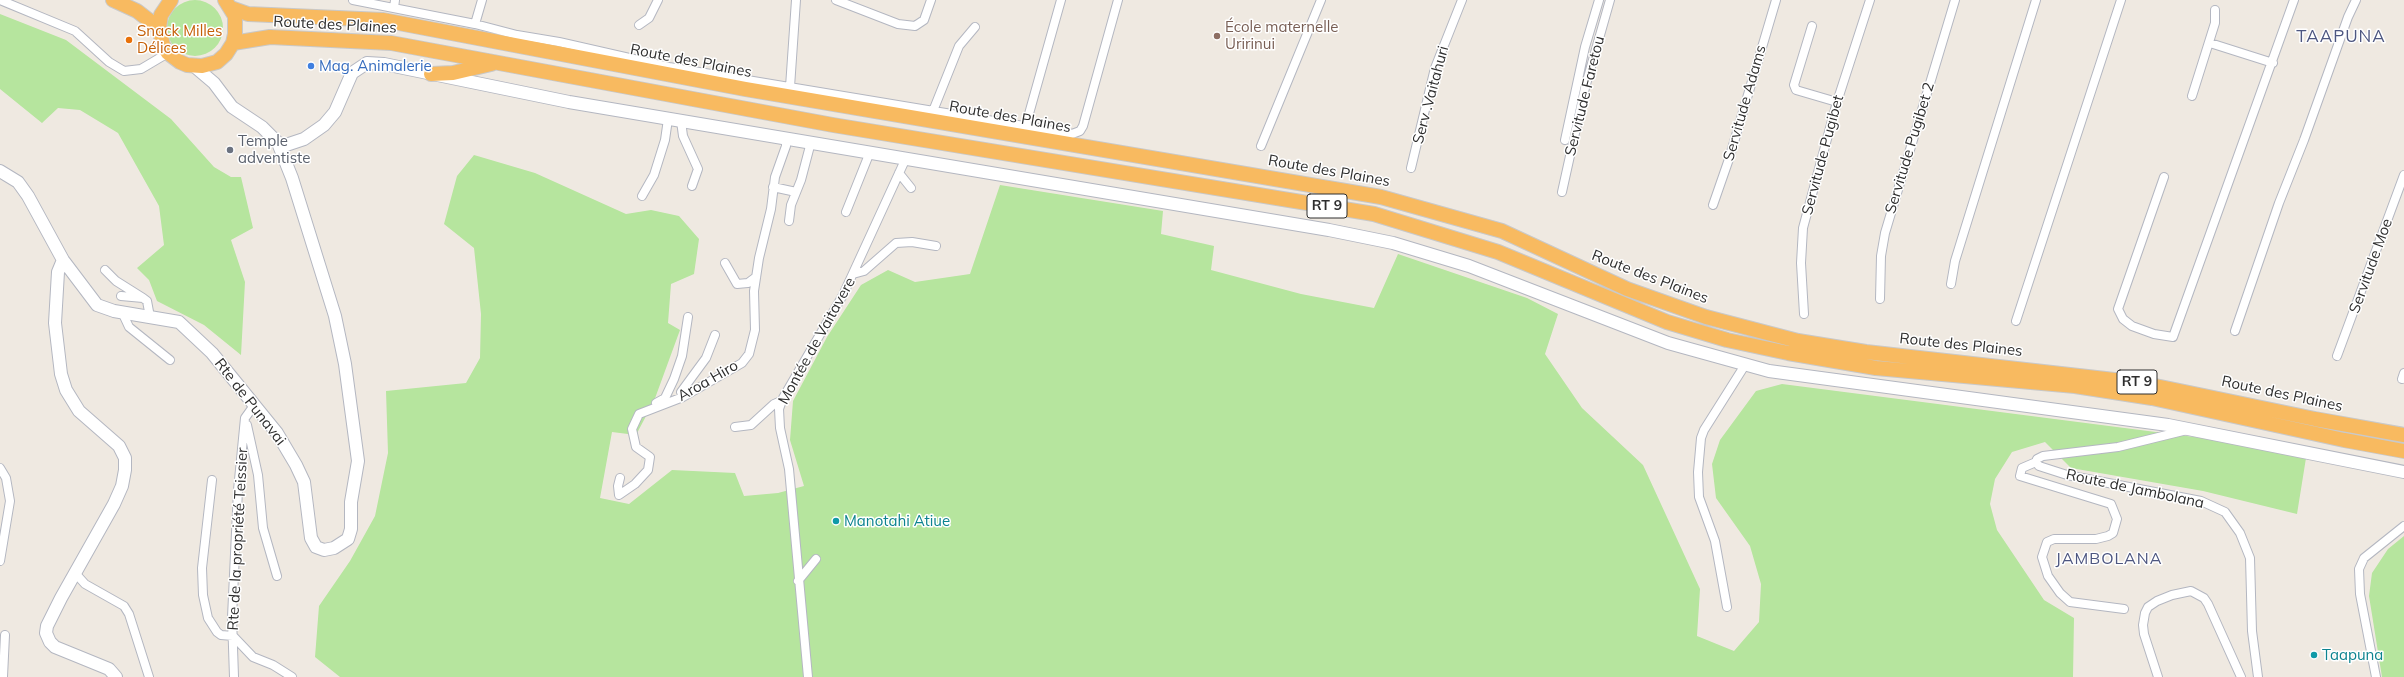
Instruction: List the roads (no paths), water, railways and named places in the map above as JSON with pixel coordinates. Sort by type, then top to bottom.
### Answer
[{"type":"highway","points":[[113,0],[137,11],[159,28]]},
{"type":"highway","points":[[165,1],[159,28],[160,37],[168,52],[180,62],[194,66],[202,66],[217,62]]},
{"type":"highway","name":"RT 9","points":[[217,62],[226,54],[233,43],[236,25],[235,16],[228,4]]},
{"type":"highway","name":"Route des Plaines","points":[[228,4],[248,14],[384,20],[753,90],[1381,197],[1502,231],[1628,289],[1706,317],[1798,341],[1866,352],[2141,383],[2315,419],[2404,435]]},
{"type":"highway","name":"Route des Plaines","points":[[233,43],[270,37],[380,42],[497,62],[833,125],[1374,214],[1498,252],[1667,322],[1726,340],[1788,353],[1876,368],[2075,386],[2404,451]]},
{"type":"highway","points":[[431,74],[453,73],[497,62]]},
{"type":"main road","points":[[214,82],[217,62]]},
{"type":"main road","points":[[280,147],[304,139],[324,124],[335,112],[352,73],[367,63],[681,121],[906,158],[1393,242],[1469,266],[1654,338],[1745,365],[1791,374],[2057,409],[2191,429],[2404,472]]},
{"type":"main road","name":"Rte de Punavai","points":[[0,171],[18,182],[28,196],[63,260],[97,305],[122,312],[179,322],[212,354],[255,404],[282,441],[304,482],[311,538],[316,547],[324,550],[334,548],[348,539],[351,528],[352,502],[358,460],[350,399],[335,316],[292,178],[280,147],[262,127],[232,107],[214,82],[194,66]]},
{"type":"main road","points":[[63,260],[57,280],[55,336],[64,385],[80,410],[119,446],[125,458],[126,470],[122,486],[47,626],[47,638],[55,647],[109,669],[116,677]]},
{"type":"street","points":[[0,0],[75,31],[115,67],[124,71],[141,68],[168,52]]},
{"type":"street","points":[[353,0],[395,4],[517,35],[559,42],[669,67],[1063,134],[1077,133],[1083,126],[1118,0]]},
{"type":"street","points":[[475,24],[482,0]]},
{"type":"street","points":[[639,25],[648,18],[658,0]]},
{"type":"street","points":[[790,87],[796,0]]},
{"type":"street","points":[[836,0],[898,24],[915,26],[924,20],[931,0]]},
{"type":"street","points":[[1025,128],[1062,0]]},
{"type":"street","points":[[1261,146],[1321,0]]},
{"type":"street","name":"Serv .Vaitahuri","points":[[1411,168],[1435,68],[1462,0]]},
{"type":"street","name":"Servitude Faretou","points":[[1565,140],[1585,47],[1599,0]]},
{"type":"street","name":"Servitude Faretou","points":[[1562,192],[1585,88],[1610,0]]},
{"type":"street","name":"Servitude Adams","points":[[1712,205],[1729,159],[1776,0]]},
{"type":"street","name":"Servitude Pugibet","points":[[1804,314],[1802,236],[1837,102],[1870,0]]},
{"type":"street","name":"Servitude Pugibet 2","points":[[1880,299],[1881,256],[1885,233],[1955,0]]},
{"type":"street","points":[[1951,284],[1954,261],[2036,0]]},
{"type":"street","points":[[2016,321],[2121,0]]},
{"type":"street","points":[[2164,177],[2118,309],[2123,320],[2132,326],[2154,334],[2173,337],[2273,63],[2294,0]]},
{"type":"street","points":[[2235,331],[2279,202],[2304,140],[2348,17],[2356,0]]},
{"type":"street","points":[[2192,96],[2210,43],[2215,23],[2215,10]]},
{"type":"street","points":[[1812,26],[1794,85],[1796,90],[1837,102]]},
{"type":"street","points":[[933,111],[959,46],[975,27]]},
{"type":"street","points":[[2210,43],[2273,63]]},
{"type":"street","points":[[642,196],[654,175],[665,140],[668,118]]},
{"type":"street","points":[[681,121],[683,136],[698,169],[692,186]]},
{"type":"street","name":"Aroa Hiro","points":[[632,429],[639,414],[683,397],[742,363],[749,354],[755,330],[758,258],[771,210],[773,187],[785,151],[786,138]]},
{"type":"street","points":[[789,221],[791,205],[811,142]]},
{"type":"street","points":[[846,212],[870,152]]},
{"type":"street","name":"Montée de Vaitavere","points":[[808,677],[798,581],[789,469],[779,412],[781,401],[840,302],[906,158]]},
{"type":"street","points":[[899,173],[911,188]]},
{"type":"street","name":"Servitude Moe","points":[[2337,356],[2404,175]]},
{"type":"street","points":[[773,187],[796,192]]},
{"type":"street","points":[[853,274],[864,271],[882,253],[896,244],[912,242],[936,246]]},
{"type":"street","points":[[725,263],[736,284],[748,283],[756,278]]},
{"type":"street","points":[[105,270],[116,281],[143,298],[150,306],[150,316]]},
{"type":"street","points":[[121,296],[143,298]]},
{"type":"street","points":[[122,312],[129,327],[170,360]]},
{"type":"street","points":[[620,478],[618,486],[619,495],[635,484],[648,470],[650,457],[636,446],[632,429],[632,415],[665,398],[682,356],[688,316]]},
{"type":"street","points":[[683,397],[681,392],[706,358],[715,335]]},
{"type":"street","points":[[1727,607],[1715,541],[1699,497],[1698,472],[1704,430],[1745,365]]},
{"type":"street","points":[[735,427],[751,425],[774,404],[781,401]]},
{"type":"street","name":"Rte de la propriété Teissier","points":[[234,677],[233,636],[238,490],[245,418],[255,404]]},
{"type":"street","points":[[245,418],[258,475],[263,528],[277,576]]},
{"type":"street","name":"Route de Jambolana","points":[[2191,429],[2118,447],[2043,456],[2037,459],[2036,462],[2039,466],[2067,475],[2201,501],[2225,512],[2240,533],[2250,558],[2252,630],[2258,677]]},
{"type":"street","points":[[2036,462],[2022,468],[2021,478],[2111,504],[2117,519],[2113,533],[2108,536],[2096,539],[2058,539],[2047,542],[2042,557],[2048,576],[2060,593],[2070,602],[2124,609]]},
{"type":"street","points":[[0,468],[9,488],[10,502],[3,535],[0,561]]},
{"type":"street","points":[[212,480],[203,546],[203,595],[212,627],[221,635],[233,636],[253,657],[279,668],[292,677]]},
{"type":"street","points":[[2376,677],[2360,594],[2359,569],[2364,558],[2404,526]]},
{"type":"street","points":[[798,581],[816,559]]},
{"type":"street","points":[[76,574],[85,584],[124,606],[131,620],[149,677]]},
{"type":"street","points":[[2158,677],[2144,634],[2143,625],[2148,607],[2172,594],[2191,591],[2204,598],[2208,604],[2241,677]]},
{"type":"street","points":[[3,677],[5,635]]},
{"type":"place","name":"École maternelle Uririnui","points":[[1217,36]]},
{"type":"place","name":"Snack Milles Délices","points":[[129,40]]},
{"type":"place","name":"Mag. Animalerie","points":[[311,66]]},
{"type":"place","name":"Temple adventiste","points":[[230,150]]},
{"type":"place","name":"Manotahi Atiue","points":[[836,521]]},
{"type":"place","name":"Taapuna","points":[[2314,655]]},
{"type":"district","name":"TAAPUNA","points":[[2341,37]]},
{"type":"district","name":"JAMBOLANA","points":[[2109,559]]}]
